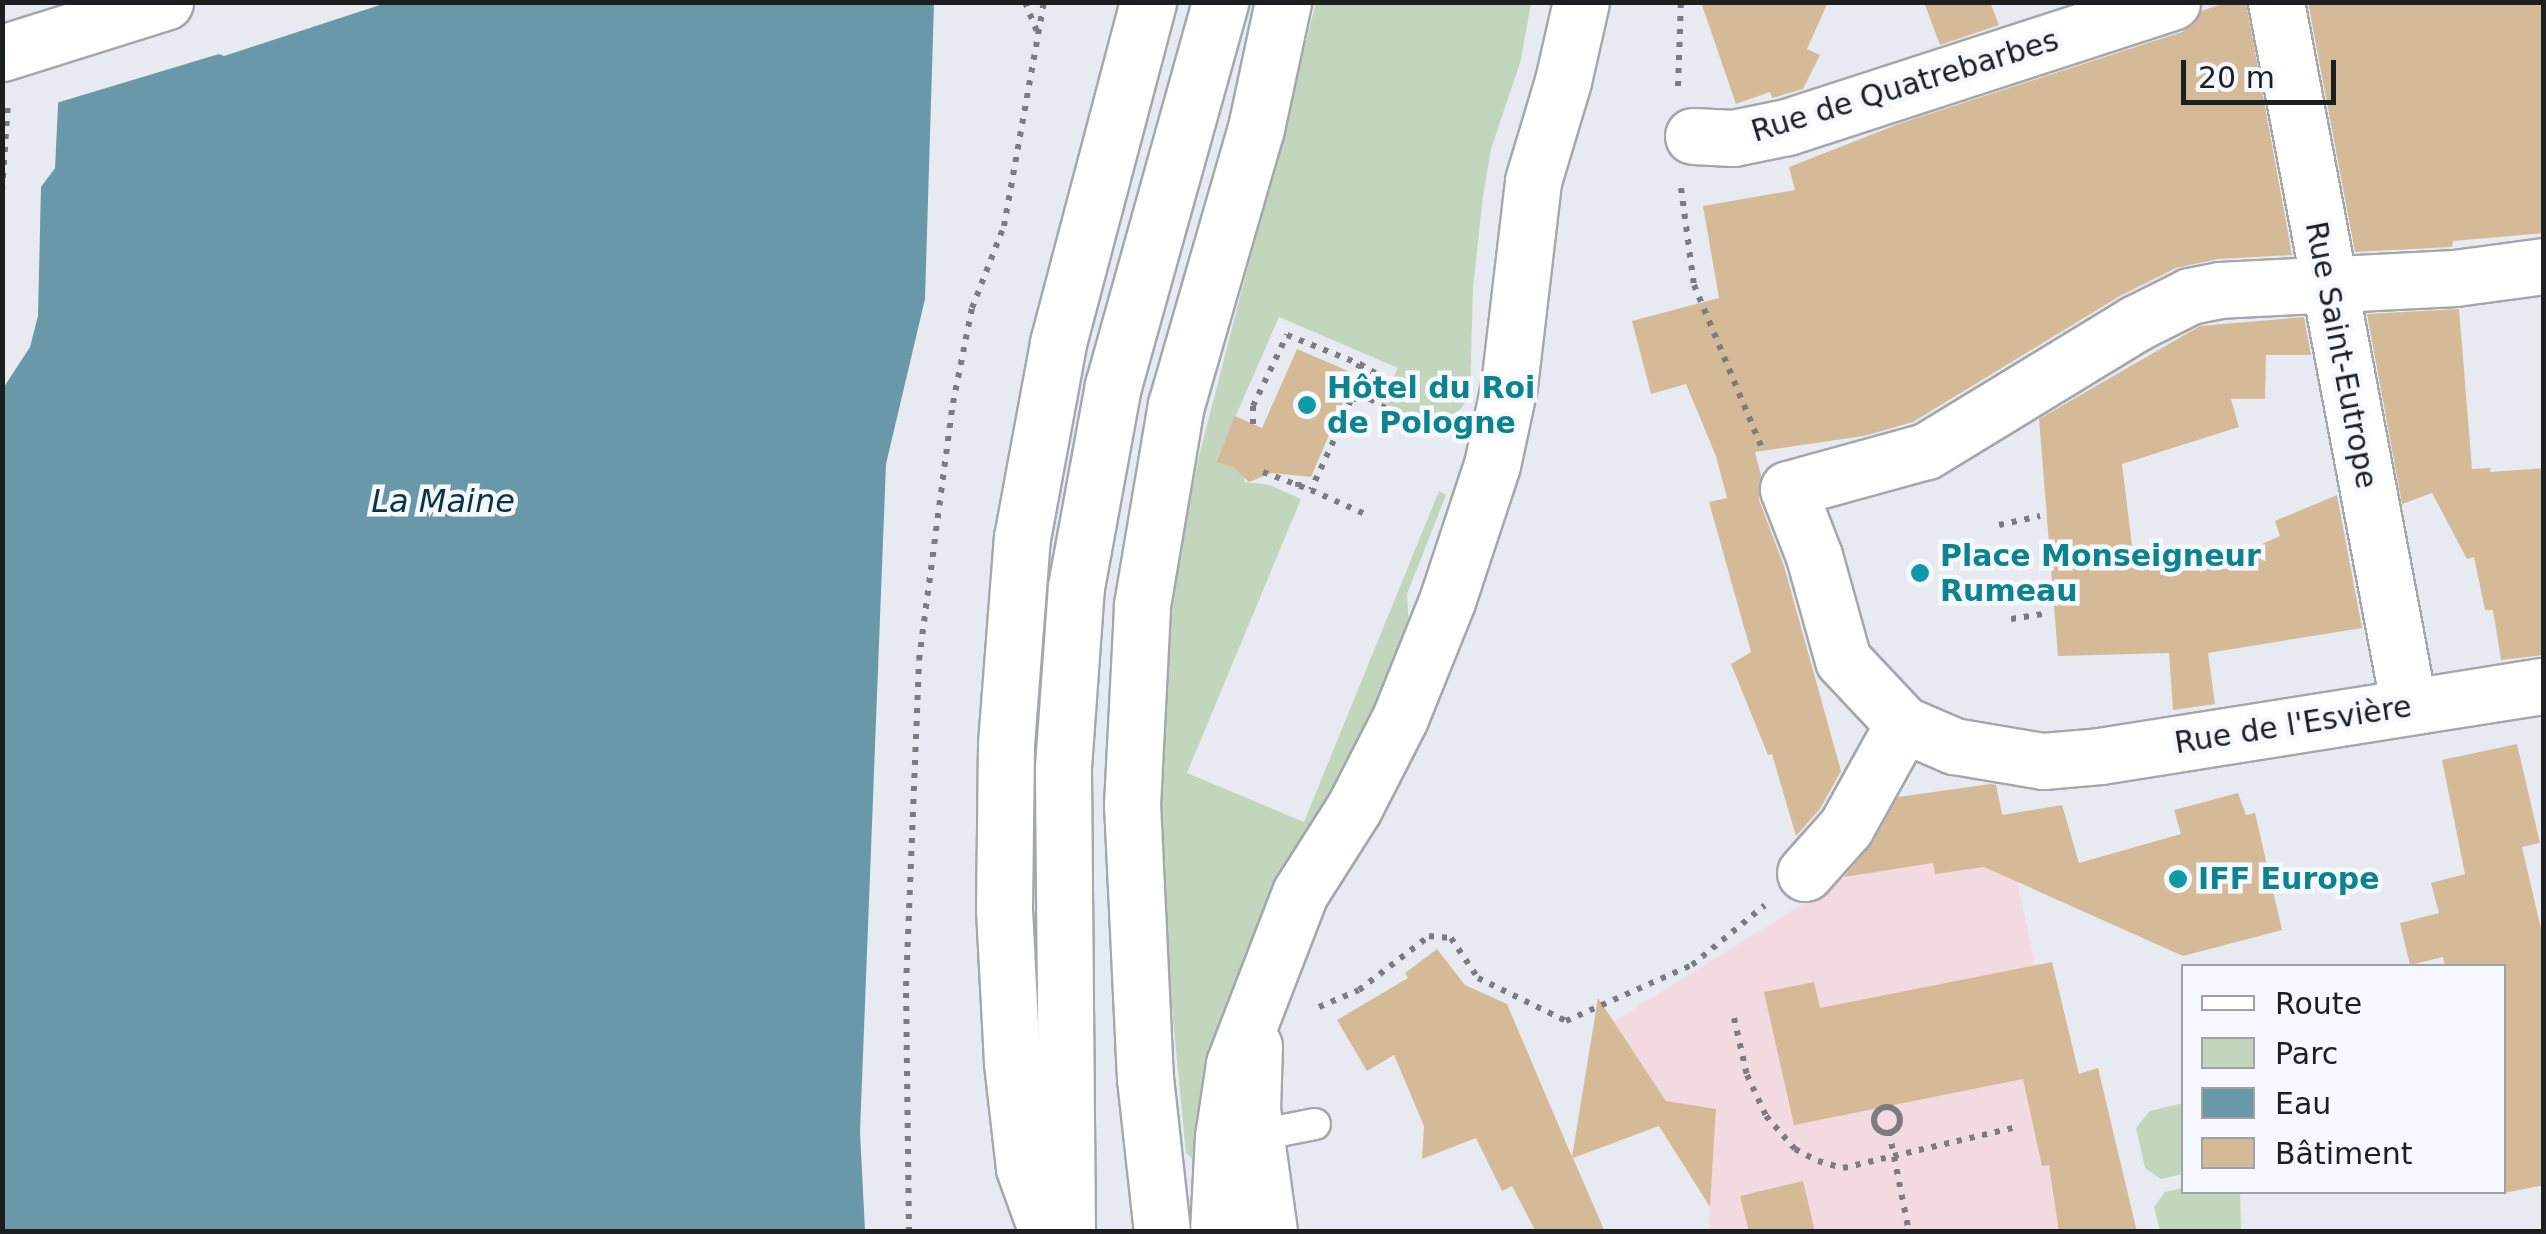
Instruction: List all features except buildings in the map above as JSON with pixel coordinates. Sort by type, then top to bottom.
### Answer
[{"type":"main road","points":[[2,53],[165,2]]},
{"type":"main road","points":[[1047,1232],[1024,1168],[1012,1062],[1004,909],[1006,744],[1022,538],[1058,343],[1148,2]]},
{"type":"main road","points":[[1067,1232],[1063,766],[1076,587],[1113,386],[1220,2]]},
{"type":"main road","points":[[1162,1232],[1144,1079],[1132,805],[1142,605],[1176,405],[1256,128],[1283,2]]},
{"type":"main road","points":[[1218,1232],[1223,1137],[1234,1064],[1300,893],[1354,808],[1400,718],[1442,615],[1492,465],[1509,386],[1532,180],[1564,81],[1581,2]]},
{"type":"main road","name":"Rue de Quatrebarbes","points":[[1684,137],[1733,138],[1804,122],[2172,2]]},
{"type":"main road","name":"Rue Saint-Eutrope","points":[[2276,2],[2409,707]]},
{"type":"main road","points":[[1805,873],[1846,828],[1903,724],[1843,660],[1814,556],[1788,489],[1926,450],[2190,296],[2220,290],[2455,278],[2544,266]]},
{"type":"main road","name":"Rue de l'Esvière","points":[[1903,724],[1954,746],[2043,761],[2544,686]]},
{"type":"main road","points":[[1262,992],[1253,1054],[1254,1136],[1269,1232]]},
{"type":"lane","points":[[1254,1136],[1315,1124]]},
{"type":"path","points":[[1025,2],[1038,32]]},
{"type":"path","points":[[910,1232],[906,986],[919,660],[942,468],[972,308],[1004,226],[1044,2]]},
{"type":"path","points":[[1681,2],[1684,137],[1694,285],[1755,435],[1788,489]]},
{"type":"path","points":[[2,191],[7,121]]},
{"type":"path","points":[[1254,424],[1253,406],[1287,334],[1380,376],[1374,402]]},
{"type":"path","points":[[1312,490],[1351,399],[1360,364]]},
{"type":"path","points":[[1351,399],[1374,402],[1387,409]]},
{"type":"path","points":[[1263,472],[1262,476],[1312,490],[1365,514]]},
{"type":"path","points":[[1298,487],[1299,476]]},
{"type":"path","points":[[2000,525],[2040,516]]},
{"type":"path","points":[[2012,619],[2048,613]]},
{"type":"path","points":[[1318,1007],[1359,990],[1429,936],[1451,938],[1478,978],[1566,1022],[1692,964],[1805,873]]},
{"type":"path","points":[[1734,1018],[1747,1075],[1779,1134],[1818,1161],[1843,1168],[2018,1127]]},
{"type":"path","points":[[1891,1108],[1901,1117],[1900,1125],[1889,1131],[1877,1130],[1874,1116],[1891,1108]]},
{"type":"path","points":[[1889,1131],[1910,1232]]},
{"type":"shaded area","points":[[1996,783],[2092,1231],[1709,1231],[1716,1109],[1666,1101],[1613,1022],[1844,878],[1883,799]]},
{"type":"green space","points":[[1316,3],[1531,3],[1521,60],[1491,149],[1473,288],[1470,394],[1461,409],[1447,417],[1422,421],[1381,402],[1398,368],[1279,317],[1216,461],[1242,470],[1245,482],[1270,485],[1301,499],[1187,773],[1304,822],[1439,491],[1446,495],[1407,594],[1409,629],[1399,657],[1319,818],[1279,878],[1239,971],[1197,1163],[1186,1153],[1163,916],[1160,780],[1171,601],[1198,460]]},
{"type":"green space","points":[[2181,1103],[2181,1174],[2161,1179],[2145,1168],[2136,1128],[2150,1111]]},
{"type":"green space","points":[[2181,1188],[2181,1194],[2240,1194],[2241,1228],[2238,1232],[2160,1231],[2154,1207],[2165,1192]]},
{"type":"water","name":"La Maine","points":[[63,3],[264,42],[278,37],[279,3],[934,3],[925,299],[886,464],[860,1132],[865,1231],[3,1231],[2,390],[30,347],[38,316],[41,187],[55,168]]},
{"type":"pier","points":[[58,2],[264,2],[265,37],[273,35],[274,2],[386,3],[224,56],[219,54],[53,104]]},
{"type":"place","name":"Hôtel du Roi de Pologne","points":[[1307,405]]},
{"type":"place","name":"Place Monseigneur Rumeau","points":[[1920,573]]},
{"type":"place","name":"IFF Europe","points":[[2178,879]]}]
